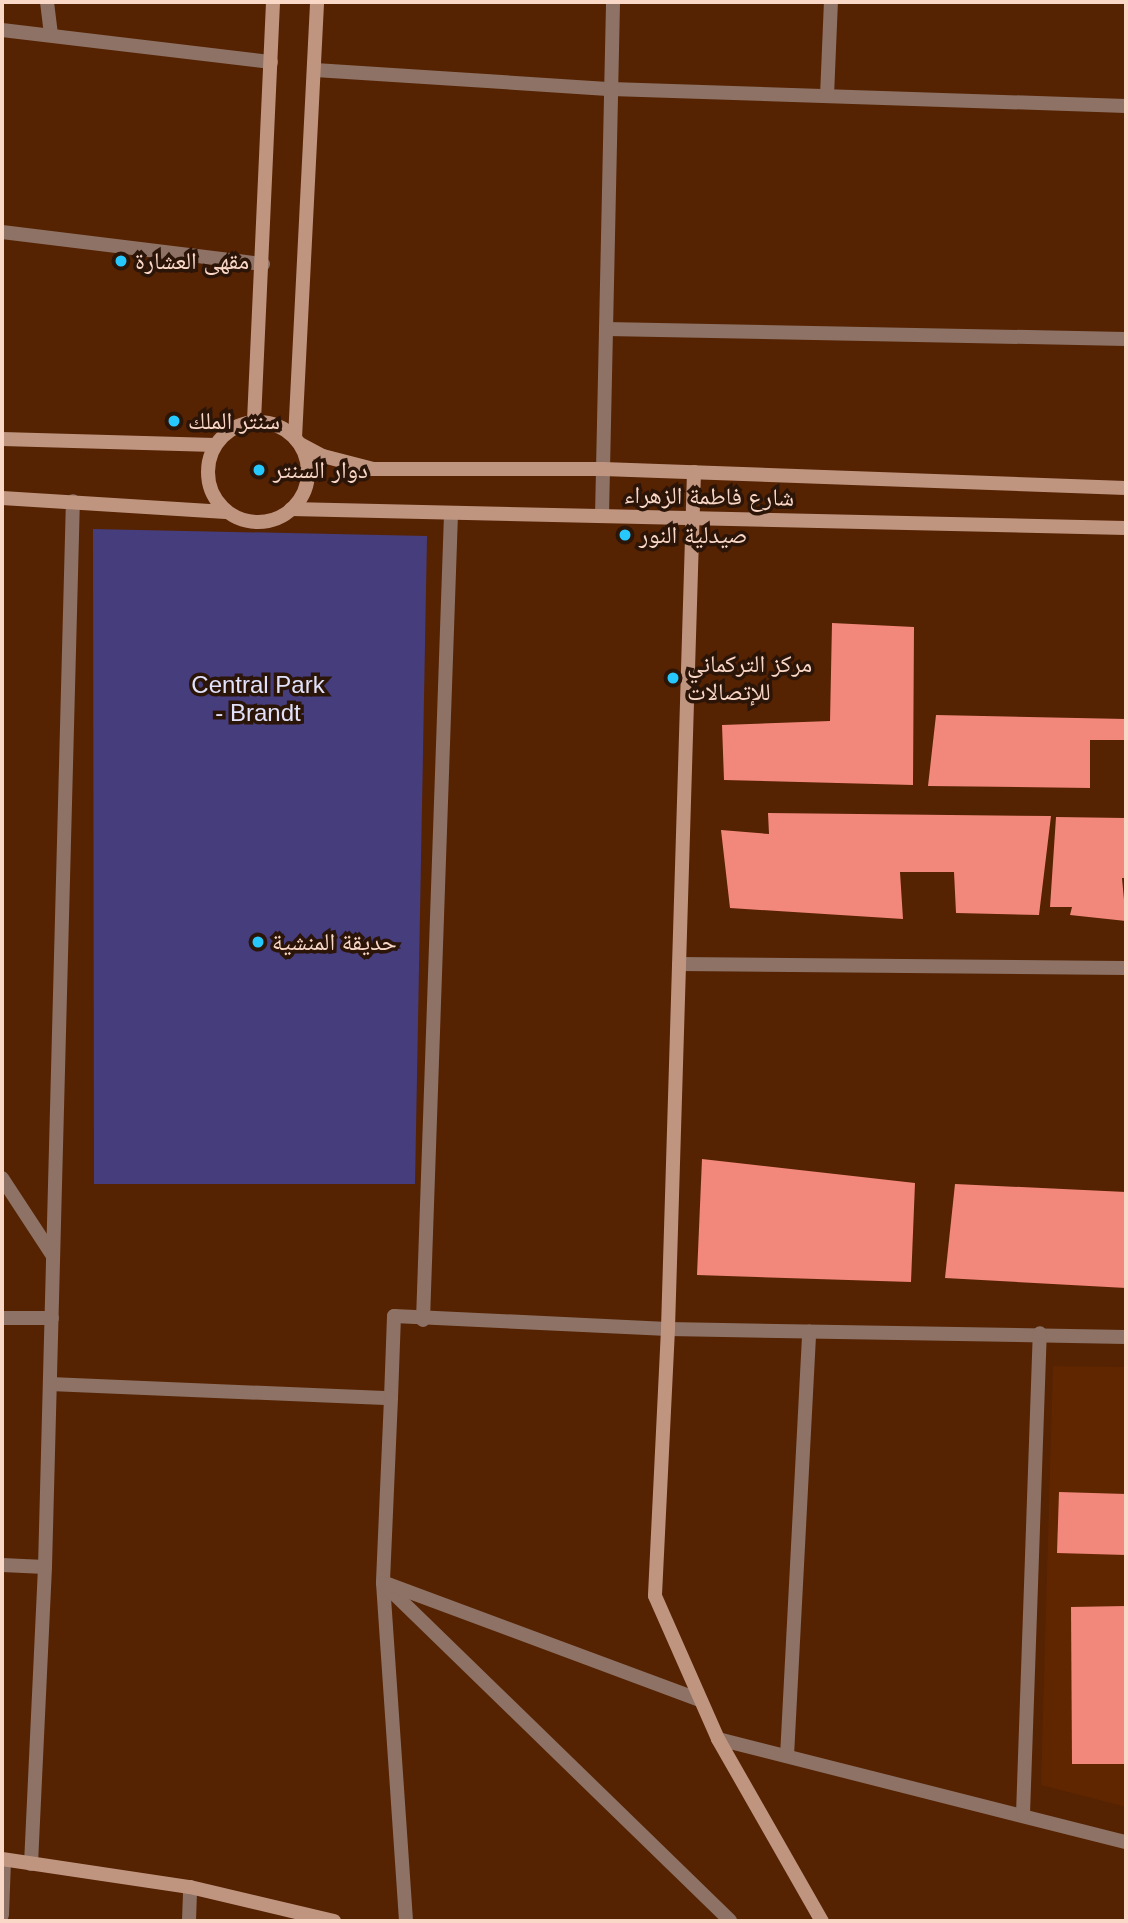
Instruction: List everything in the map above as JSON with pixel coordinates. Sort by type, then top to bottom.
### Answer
[{"type":"main road","points":[[254,421],[273,2]]},
{"type":"main road","points":[[297,441],[317,2]]},
{"type":"main road","points":[[2,498],[226,512],[260,522],[291,509],[306,485],[306,457],[297,441],[269,422],[254,421],[231,428],[215,445],[209,458],[209,488],[226,512]]},
{"type":"main road","points":[[2,439],[215,445]]},
{"type":"main road","name":"شارع فاطمة الزهراء","points":[[297,441],[323,456],[373,469],[603,469],[1126,488]]},
{"type":"main road","points":[[694,472],[668,1329],[655,1595],[698,1699],[718,1739],[822,1921]]},
{"type":"main road","name":"شارع فاطمة الزهراء","points":[[291,509],[1126,528]]},
{"type":"main road","points":[[3,1860],[190,1887],[334,1921]]},
{"type":"street","points":[[47,2],[51,35]]},
{"type":"street","points":[[602,516],[613,2]]},
{"type":"street","points":[[827,96],[831,2]]},
{"type":"street","points":[[2,30],[271,62]]},
{"type":"street","points":[[315,70],[611,89],[1126,106]]},
{"type":"street","points":[[2,232],[263,264]]},
{"type":"street","points":[[606,329],[1126,339]]},
{"type":"street","points":[[31,1864],[45,1567],[73,502]]},
{"type":"street","points":[[423,1320],[451,513]]},
{"type":"street","points":[[679,964],[1126,968]]},
{"type":"street","points":[[2,1178],[53,1256]]},
{"type":"street","points":[[405,1921],[383,1583],[394,1316],[423,1320],[668,1329],[1040,1333],[1126,1337]]},
{"type":"street","points":[[2,1318],[52,1318]]},
{"type":"street","points":[[787,1756],[809,1332]]},
{"type":"street","points":[[1023,1814],[1040,1333]]},
{"type":"street","points":[[50,1384],[391,1398]]},
{"type":"street","points":[[2,1565],[45,1567]]},
{"type":"street","points":[[383,1583],[698,1699]]},
{"type":"street","points":[[383,1583],[730,1921]]},
{"type":"street","points":[[718,1739],[1126,1842]]},
{"type":"street","points":[[2,1914],[3,1860]]},
{"type":"street","points":[[189,1921],[190,1887]]},
{"type":"shaded area","points":[[1053,1366],[1126,1367],[1126,1807],[1041,1785]]},
{"type":"green space","name":"Central Park - Brandt","points":[[93,529],[427,536],[415,1184],[94,1184]]},
{"type":"building","points":[[832,623],[914,627],[913,785],[724,780],[722,725],[830,721]]},
{"type":"building","points":[[936,715],[1126,719],[1126,740],[1090,740],[1090,788],[928,786]]},
{"type":"building","points":[[768,813],[1051,816],[1039,915],[956,913],[954,872],[900,872],[903,919],[730,908],[721,830],[769,834]]},
{"type":"building","points":[[1056,817],[1126,818],[1126,878],[1122,878],[1126,921],[1070,915],[1072,907],[1050,907]]},
{"type":"building","points":[[702,1159],[915,1183],[911,1282],[697,1275]]},
{"type":"building","points":[[955,1184],[1126,1192],[1126,1288],[945,1278]]},
{"type":"building","points":[[1059,1492],[1126,1494],[1126,1555],[1057,1553]]},
{"type":"building","points":[[1126,1606],[1126,1764],[1072,1764],[1071,1607]]},
{"type":"place","name":"مقهى العشارة","points":[[121,261]]},
{"type":"place","name":"سنتر الملك","points":[[174,421]]},
{"type":"place","name":"دوار السنتر","points":[[259,470]]},
{"type":"place","name":"صيدلية النور","points":[[625,535]]},
{"type":"place","name":"مركز التركماني للإتصالات","points":[[673,678]]},
{"type":"place","name":"حديقة المنشية","points":[[258,942]]}]
